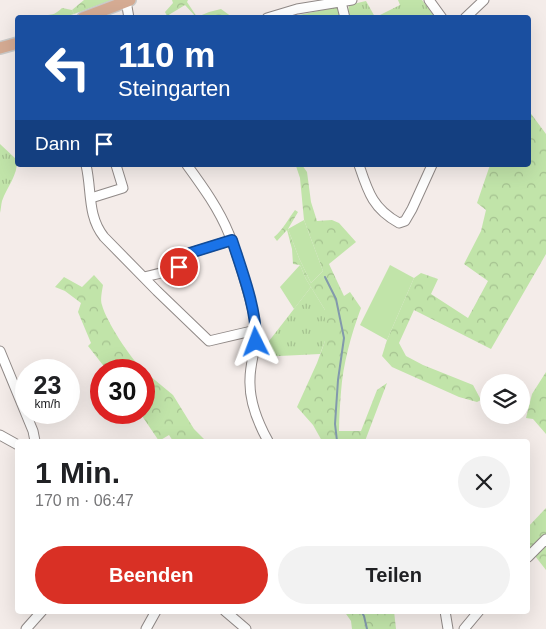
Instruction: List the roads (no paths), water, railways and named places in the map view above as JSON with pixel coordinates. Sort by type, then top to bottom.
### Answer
[{"type":"main road","points":[[92,15],[128,1]]},
{"type":"main road","points":[[0,48],[15,44]]},
{"type":"street","points":[[277,15],[297,9],[352,0]]},
{"type":"street","points":[[429,0],[440,15]]},
{"type":"street","points":[[468,15],[484,0]]},
{"type":"street","points":[[128,1],[129,15]]},
{"type":"street","points":[[341,2],[344,15]]},
{"type":"street","points":[[87,167],[94,220],[97,228],[144,278],[209,341],[256,330]]},
{"type":"street","points":[[91,198],[123,188],[117,167]]},
{"type":"street","points":[[188,167],[210,196],[229,232],[246,288],[256,330],[250,379],[251,395],[259,423],[267,439]]},
{"type":"street","points":[[360,167],[367,190],[377,207],[399,223],[405,221],[412,209],[431,167]]},
{"type":"street","points":[[144,278],[179,267],[188,259],[190,253],[232,240]]},
{"type":"street","points":[[0,351],[35,439]]},
{"type":"street","points":[[0,435],[15,442]]},
{"type":"street","points":[[530,555],[546,539]]},
{"type":"street","points":[[26,629],[39,614]]},
{"type":"street","points":[[146,629],[154,614]]},
{"type":"street","points":[[228,614],[246,629]]},
{"type":"street","points":[[446,614],[448,629]]},
{"type":"street","points":[[464,629],[476,614]]},
{"type":"waterway","points":[[325,277],[336,299],[344,338],[338,380],[335,424],[337,439]]},
{"type":"waterway","points":[[363,614],[367,629]]}]
